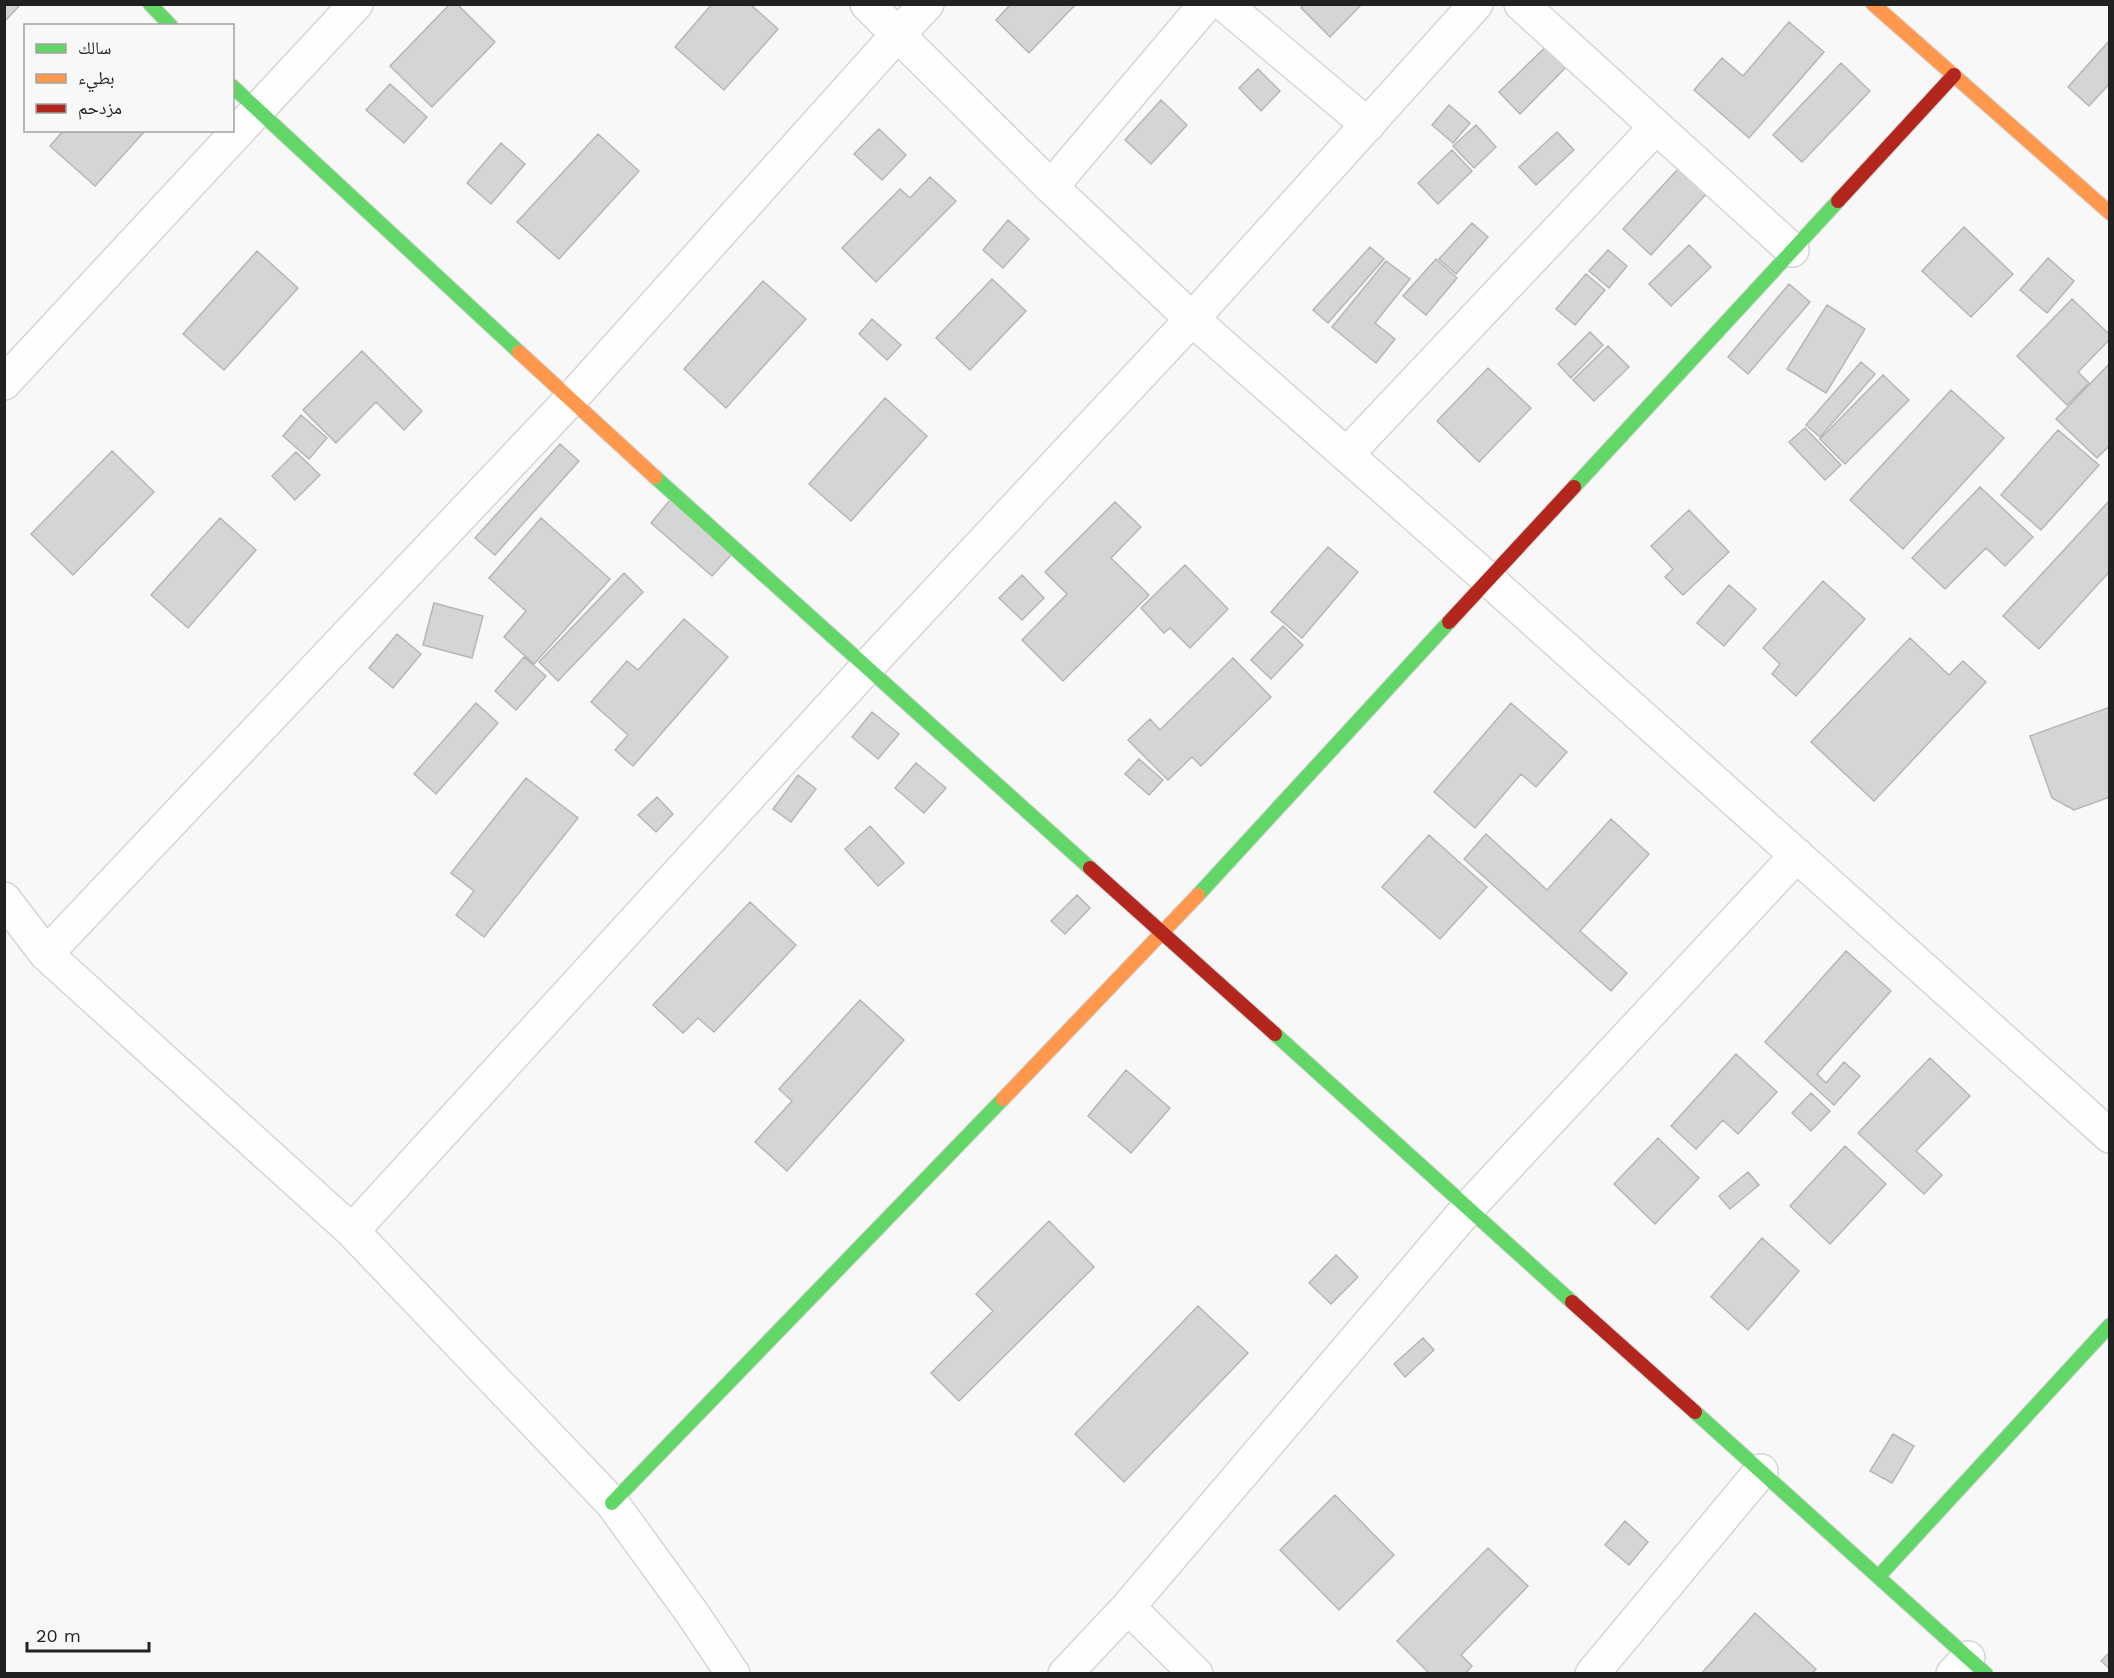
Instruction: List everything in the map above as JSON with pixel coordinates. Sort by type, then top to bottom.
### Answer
[{"type":"street","points":[[150,4],[169,24]]},
{"type":"street","points":[[4,383],[356,4]]},
{"type":"street","points":[[867,4],[1051,188],[1192,320],[1489,580],[2109,1136]]},
{"type":"street","points":[[46,954],[570,400],[927,4]]},
{"type":"street","points":[[1051,188],[1206,4]]},
{"type":"street","points":[[1224,4],[1368,125]]},
{"type":"street","points":[[352,1231],[867,667],[1192,320],[1476,4]]},
{"type":"street","points":[[1521,4],[1792,250]]},
{"type":"street","points":[[1873,4],[2109,213]]},
{"type":"street","points":[[612,1503],[1162,934],[1954,75]]},
{"type":"street","points":[[234,88],[570,400],[1879,1576],[1969,1668]]},
{"type":"street","points":[[1347,454],[1656,127]]},
{"type":"street","points":[[1065,1674],[1128,1607],[1468,1208],[1797,855]]},
{"type":"street","points":[[4,899],[46,954],[352,1231],[612,1503],[733,1674]]},
{"type":"street","points":[[1879,1576],[2109,1325]]},
{"type":"street","points":[[1592,1674],[1761,1471]]},
{"type":"street","points":[[1128,1607],[1196,1674]]},
{"type":"building","points":[[4,4],[21,4],[4,22]]},
{"type":"building","points":[[450,4],[457,4],[495,42],[432,107],[390,66]]},
{"type":"building","points":[[712,4],[750,4],[778,29],[724,90],[675,47]]},
{"type":"building","points":[[1011,4],[1076,4],[1029,53],[996,20]]},
{"type":"building","points":[[1304,4],[1362,4],[1330,37],[1301,8]]},
{"type":"building","points":[[1789,22],[1824,52],[1749,138],[1694,90],[1722,58],[1743,76]]},
{"type":"building","points":[[1555,38],[1575,58],[1520,114],[1499,92]]},
{"type":"building","points":[[2110,40],[2110,83],[2089,106],[2068,87]]},
{"type":"building","points":[[1841,63],[1870,91],[1802,162],[1773,135]]},
{"type":"building","points":[[1258,69],[1280,91],[1261,111],[1239,88]]},
{"type":"building","points":[[390,84],[427,117],[404,143],[366,110]]},
{"type":"building","points":[[1161,100],[1187,125],[1151,164],[1125,140]]},
{"type":"building","points":[[1449,105],[1470,123],[1453,143],[1432,125]]},
{"type":"building","points":[[1476,125],[1496,147],[1474,168],[1453,146]]},
{"type":"building","points":[[879,129],[906,155],[882,180],[854,154]]},
{"type":"building","points":[[62,132],[144,132],[95,186],[50,146]]},
{"type":"building","points":[[1557,132],[1574,150],[1536,185],[1519,167]]},
{"type":"building","points":[[598,134],[639,171],[559,259],[517,222]]},
{"type":"building","points":[[501,143],[525,164],[491,204],[467,183]]},
{"type":"building","points":[[1452,150],[1472,171],[1438,204],[1418,183]]},
{"type":"building","points":[[1688,158],[1716,183],[1651,255],[1623,229]]},
{"type":"building","points":[[930,177],[956,201],[876,282],[842,248],[900,189],[910,198]]},
{"type":"building","points":[[1008,220],[1029,239],[1003,268],[983,250]]},
{"type":"building","points":[[1472,223],[1488,237],[1456,274],[1439,259]]},
{"type":"building","points":[[1964,227],[2013,274],[1971,317],[1922,271]]},
{"type":"building","points":[[1689,245],[1711,267],[1671,306],[1649,284]]},
{"type":"building","points":[[1370,247],[1384,259],[1328,323],[1313,310]]},
{"type":"building","points":[[1608,250],[1627,266],[1609,288],[1589,271]]},
{"type":"building","points":[[257,251],[298,288],[224,370],[183,334]]},
{"type":"building","points":[[2048,258],[2074,281],[2047,313],[2020,290]]},
{"type":"building","points":[[1436,259],[1457,278],[1426,315],[1403,296]]},
{"type":"building","points":[[1386,261],[1410,279],[1375,323],[1395,339],[1376,363],[1332,327]]},
{"type":"building","points":[[1586,274],[1605,290],[1575,325],[1556,309]]},
{"type":"building","points":[[992,279],[1026,311],[970,370],[936,338]]},
{"type":"building","points":[[763,281],[806,319],[726,408],[684,369]]},
{"type":"building","points":[[1789,284],[1810,302],[1748,374],[1728,357]]},
{"type":"building","points":[[2072,299],[2110,335],[2110,339],[2078,372],[2089,383],[2067,405],[2017,356]]},
{"type":"building","points":[[1827,305],[1865,329],[1826,393],[1787,369]]},
{"type":"building","points":[[872,319],[901,345],[887,360],[859,334]]},
{"type":"building","points":[[1590,332],[1603,345],[1571,378],[1558,364]]},
{"type":"building","points":[[1608,346],[1629,367],[1594,401],[1573,380]]},
{"type":"building","points":[[362,351],[422,411],[404,430],[376,402],[336,443],[303,410]]},
{"type":"building","points":[[1861,362],[1875,374],[1820,437],[1806,425]]},
{"type":"building","points":[[2110,363],[2110,445],[2097,458],[2056,419]]},
{"type":"building","points":[[1488,368],[1531,408],[1479,462],[1437,421]]},
{"type":"building","points":[[1883,375],[1909,400],[1845,464],[1820,439]]},
{"type":"building","points":[[1951,390],[2004,438],[1903,549],[1850,500]]},
{"type":"building","points":[[885,398],[927,436],[851,521],[809,484]]},
{"type":"building","points":[[301,415],[327,438],[309,459],[283,436]]},
{"type":"building","points":[[1805,428],[1841,465],[1825,480],[1789,442]]},
{"type":"building","points":[[2058,430],[2099,465],[2041,530],[2001,495]]},
{"type":"building","points":[[560,444],[579,461],[495,555],[475,538]]},
{"type":"building","points":[[112,451],[154,492],[73,575],[31,534]]},
{"type":"building","points":[[296,452],[320,475],[295,500],[272,476]]},
{"type":"building","points":[[1980,487],[2033,537],[2005,566],[1986,548],[1945,589],[1912,558]]},
{"type":"building","points":[[670,500],[732,554],[712,576],[651,523]]},
{"type":"building","points":[[2110,500],[2110,571],[2039,649],[2003,616]]},
{"type":"building","points":[[1115,502],[1141,527],[1111,558],[1149,595],[1063,681],[1022,640],[1067,594],[1045,572]]},
{"type":"building","points":[[1689,510],[1729,552],[1683,595],[1665,577],[1673,569],[1651,546]]},
{"type":"building","points":[[220,518],[256,550],[188,628],[151,595]]},
{"type":"building","points":[[541,518],[610,579],[534,664],[504,637],[526,611],[489,578]]},
{"type":"building","points":[[1328,547],[1358,572],[1302,638],[1271,612]]},
{"type":"building","points":[[1185,565],[1228,609],[1190,648],[1170,628],[1164,633],[1141,608]]},
{"type":"building","points":[[624,573],[643,592],[558,681],[539,662]]},
{"type":"building","points":[[1022,575],[1044,598],[1022,620],[999,598]]},
{"type":"building","points":[[1823,581],[1865,619],[1796,696],[1772,674],[1780,664],[1763,648]]},
{"type":"building","points":[[1729,585],[1756,609],[1724,646],[1697,623]]},
{"type":"building","points":[[434,603],[483,616],[472,658],[423,645]]},
{"type":"building","points":[[684,619],[728,657],[633,766],[615,750],[628,735],[591,702],[627,661],[638,670]]},
{"type":"building","points":[[1283,626],[1303,645],[1271,679],[1251,660]]},
{"type":"building","points":[[397,634],[421,654],[393,688],[369,668]]},
{"type":"building","points":[[1910,638],[1949,675],[1963,661],[1986,682],[1874,801],[1811,742]]},
{"type":"building","points":[[524,657],[546,676],[516,710],[495,691]]},
{"type":"building","points":[[1233,658],[1271,697],[1201,766],[1192,757],[1168,780],[1128,740],[1150,719],[1160,730]]},
{"type":"building","points":[[476,703],[498,723],[436,794],[414,774]]},
{"type":"building","points":[[1511,703],[1567,752],[1536,787],[1521,774],[1475,828],[1434,792]]},
{"type":"building","points":[[2110,707],[2110,797],[2074,810],[2052,798],[2030,736]]},
{"type":"building","points":[[872,712],[899,734],[878,759],[852,737]]},
{"type":"building","points":[[1139,759],[1163,780],[1149,795],[1125,774]]},
{"type":"building","points":[[916,763],[946,788],[924,813],[895,788]]},
{"type":"building","points":[[798,775],[816,789],[791,822],[773,809]]},
{"type":"building","points":[[526,778],[578,818],[484,937],[456,915],[474,891],[451,873]]},
{"type":"building","points":[[657,797],[673,814],[656,832],[638,815]]},
{"type":"building","points":[[1611,819],[1649,854],[1580,931],[1627,973],[1611,991],[1464,859],[1486,834],[1547,890]]},
{"type":"building","points":[[870,826],[904,863],[878,886],[845,849]]},
{"type":"building","points":[[1429,835],[1487,887],[1440,939],[1382,887]]},
{"type":"building","points":[[1077,895],[1090,908],[1065,934],[1051,921]]},
{"type":"building","points":[[750,902],[796,945],[714,1032],[698,1018],[683,1033],[653,1005]]},
{"type":"building","points":[[1846,951],[1891,991],[1817,1074],[1826,1083],[1844,1062],[1860,1076],[1834,1105],[1765,1042]]},
{"type":"building","points":[[860,1000],[904,1040],[787,1171],[755,1142],[792,1101],[779,1089]]},
{"type":"building","points":[[1736,1054],[1777,1092],[1738,1134],[1723,1120],[1696,1149],[1671,1126]]},
{"type":"building","points":[[1930,1058],[1970,1096],[1916,1151],[1942,1175],[1924,1194],[1858,1133]]},
{"type":"building","points":[[1126,1070],[1170,1108],[1131,1153],[1088,1116]]},
{"type":"building","points":[[1811,1093],[1830,1111],[1811,1131],[1792,1113]]},
{"type":"building","points":[[1658,1138],[1699,1178],[1655,1224],[1614,1184]]},
{"type":"building","points":[[1845,1146],[1886,1184],[1830,1244],[1790,1206]]},
{"type":"building","points":[[1748,1172],[1759,1185],[1730,1209],[1719,1196]]},
{"type":"building","points":[[1049,1221],[1094,1267],[959,1401],[931,1373],[993,1311],[976,1294]]},
{"type":"building","points":[[1762,1238],[1799,1271],[1748,1330],[1711,1297]]},
{"type":"building","points":[[1336,1255],[1358,1277],[1331,1304],[1309,1283]]},
{"type":"building","points":[[1198,1306],[1248,1353],[1124,1482],[1075,1434]]},
{"type":"building","points":[[1423,1338],[1434,1350],[1405,1377],[1394,1364]]},
{"type":"building","points":[[1893,1434],[1914,1446],[1892,1483],[1870,1471]]},
{"type":"building","points":[[1335,1495],[1394,1555],[1339,1610],[1280,1550]]},
{"type":"building","points":[[1625,1521],[1648,1542],[1629,1565],[1605,1545]]},
{"type":"building","points":[[1488,1548],[1528,1586],[1461,1655],[1472,1666],[1465,1674],[1430,1674],[1397,1641]]},
{"type":"building","points":[[1755,1613],[1816,1669],[1812,1674],[1701,1674]]},
{"type":"building","points":[[2110,1652],[2110,1669],[2101,1661]]},
{"type":"traffic: fast","points":[[150,4],[169,24]]},
{"type":"traffic: fast","points":[[234,88],[519,352]]},
{"type":"traffic: fast","points":[[1574,487],[1838,201]]},
{"type":"traffic: fast","points":[[655,477],[1090,868]]},
{"type":"traffic: fast","points":[[1198,895],[1449,622]]},
{"type":"traffic: fast","points":[[1275,1034],[1572,1302]]},
{"type":"traffic: fast","points":[[612,1503],[1003,1099]]},
{"type":"traffic: fast","points":[[1879,1576],[2110,1325]]},
{"type":"traffic: fast","points":[[1695,1412],[1986,1674]]},
{"type":"traffic: slow","points":[[1873,4],[2110,213]]},
{"type":"traffic: slow","points":[[519,352],[655,477]]},
{"type":"traffic: slow","points":[[1003,1099],[1198,895]]},
{"type":"traffic: jam","points":[[1838,201],[1954,75]]},
{"type":"traffic: jam","points":[[1449,622],[1574,487]]},
{"type":"traffic: jam","points":[[1090,868],[1275,1034]]},
{"type":"traffic: jam","points":[[1572,1302],[1695,1412]]}]
